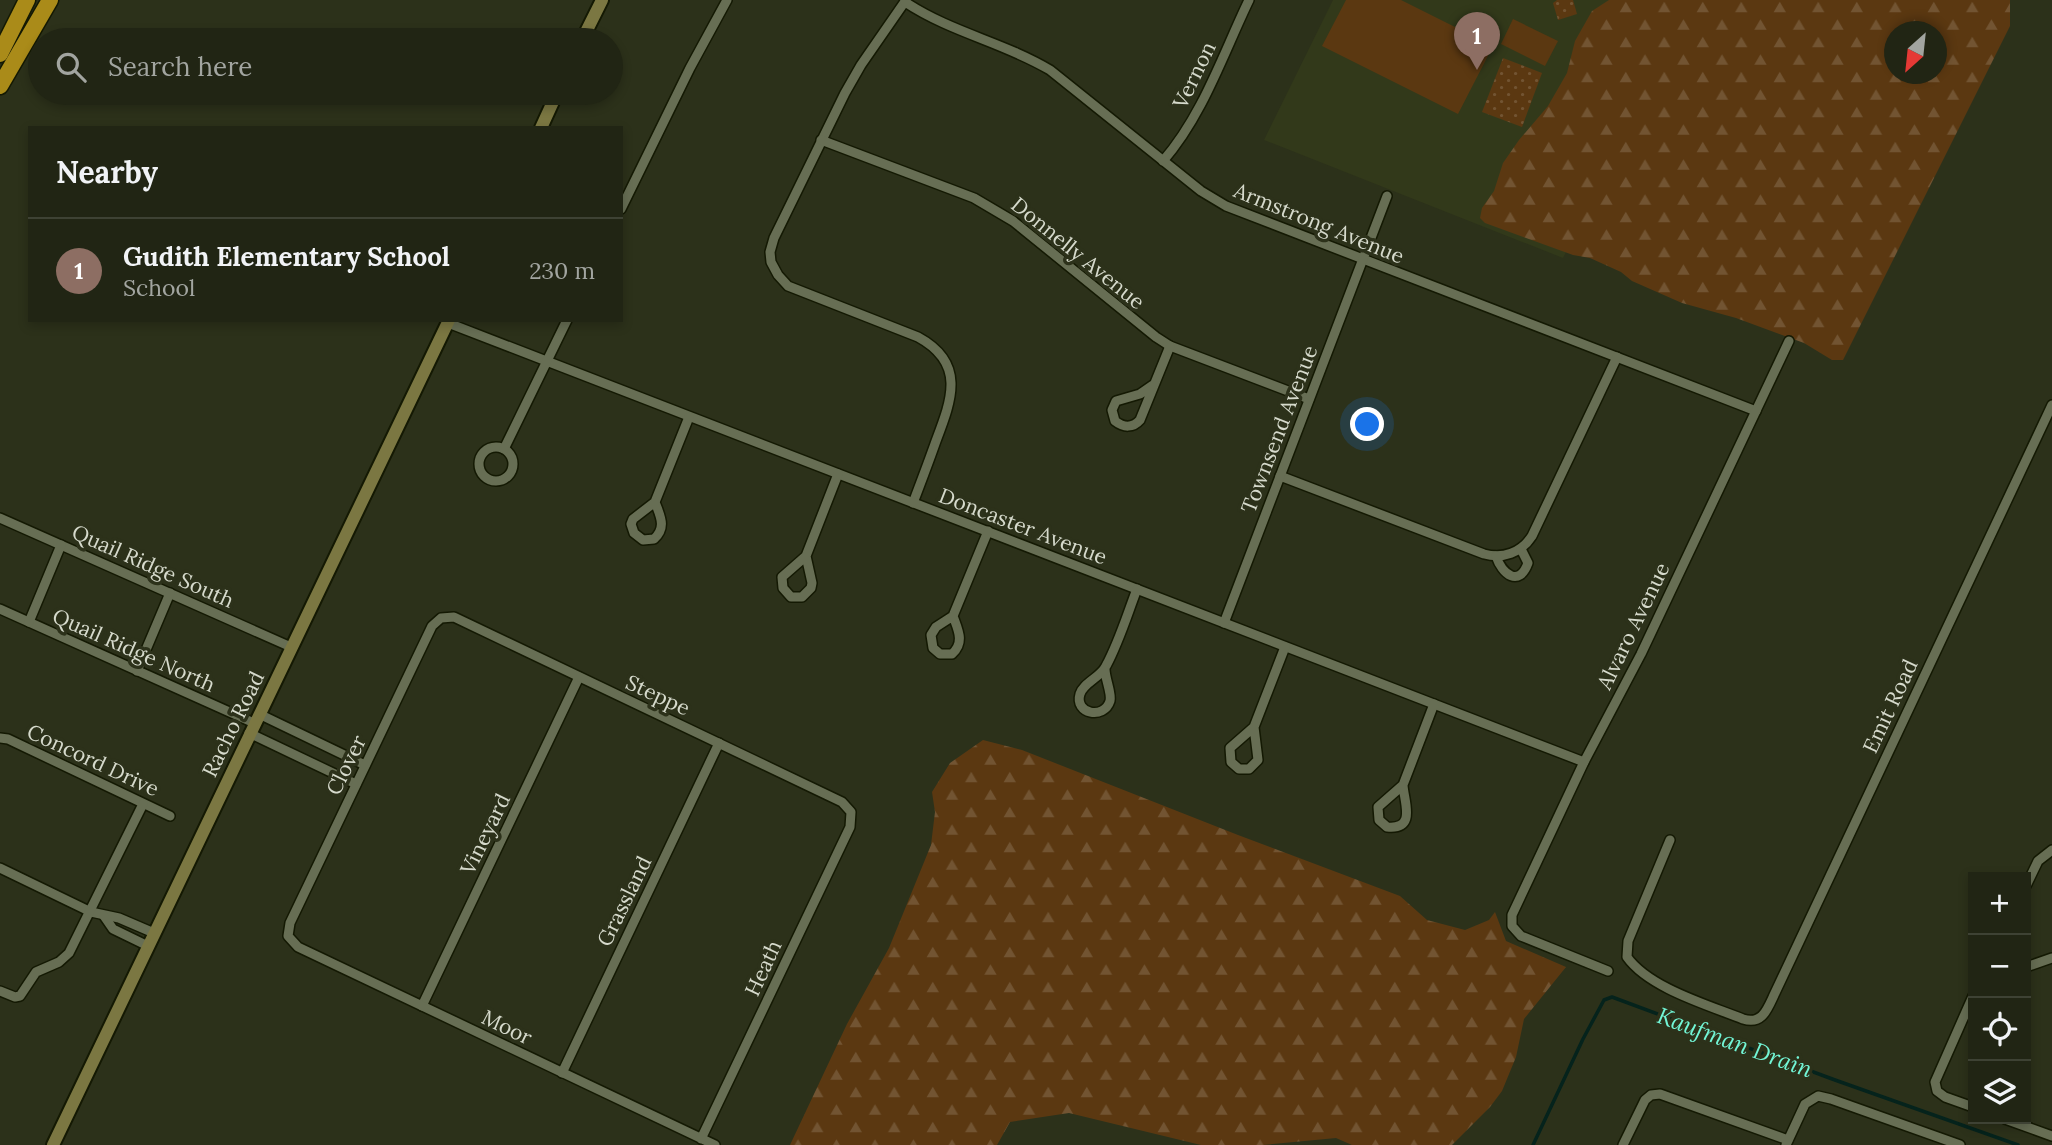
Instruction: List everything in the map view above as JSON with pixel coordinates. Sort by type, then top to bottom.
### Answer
[{"type":"highway","points":[[0,54],[27,0]]},
{"type":"highway","points":[[34,28],[50,0]]},
{"type":"highway","points":[[0,86],[28,38]]},
{"type":"street","points":[[588,28],[602,0]]},
{"type":"street","points":[[623,205],[690,68],[727,0]]},
{"type":"street","name":"Vernon","points":[[1163,161],[1194,117],[1249,0]]},
{"type":"street","points":[[906,1],[861,65],[821,140],[774,238],[770,252],[771,262],[788,286],[918,337],[930,343],[942,356],[951,373],[951,401],[913,503]]},
{"type":"street","name":"Armstrong Avenue","points":[[906,1],[941,24],[1024,56],[1050,70],[1201,191],[1226,206],[1756,411]]},
{"type":"street","points":[[542,126],[552,105]]},
{"type":"street","name":"Donnelly Avenue","points":[[821,140],[993,207],[1144,329],[1170,345],[1310,399]]},
{"type":"street","name":"Townsend Avenue","points":[[1224,623],[1387,196]]},
{"type":"street","name":"Doncaster Avenue","points":[[449,322],[1584,762]]},
{"type":"street","name":"Racho Road","points":[[52,1145],[449,322]]},
{"type":"street","points":[[504,449],[566,322]]},
{"type":"street","name":"Alvaro Avenue","points":[[1608,971],[1521,936],[1512,926],[1512,915],[1584,762],[1641,654],[1789,341]]},
{"type":"street","points":[[1153,385],[1140,394],[1116,401],[1112,410],[1115,421],[1126,427],[1137,424],[1170,345]]},
{"type":"street","points":[[1280,476],[1484,554],[1510,554],[1521,549],[1532,536],[1616,357]]},
{"type":"street","name":"Emit Road","points":[[1670,840],[1628,942],[1626,957],[1634,967],[1662,985],[1743,1019],[1752,1022],[1759,1020],[1765,1015],[2052,405]]},
{"type":"street","points":[[655,502],[689,417]]},
{"type":"street","points":[[498,447],[504,449],[513,457],[513,470],[506,479],[491,481],[481,473],[479,459],[486,450],[498,447]]},
{"type":"street","points":[[806,556],[811,588],[802,597],[791,597],[783,588],[782,577],[806,556],[838,474]]},
{"type":"street","name":"Quail Ridge South","points":[[0,517],[291,647]]},
{"type":"street","points":[[954,615],[988,531]]},
{"type":"street","points":[[29,622],[61,545]]},
{"type":"street","points":[[1496,556],[1502,570],[1509,575],[1518,576],[1528,563],[1521,549]]},
{"type":"street","points":[[1105,669],[1082,689],[1079,699],[1086,711],[1091,713],[1102,711],[1109,703],[1111,697],[1105,669],[1137,589]]},
{"type":"street","points":[[136,671],[170,593]]},
{"type":"street","name":"Quail Ridge North","points":[[0,610],[254,723]]},
{"type":"street","name":"Steppe","points":[[446,616],[454,617],[842,802],[851,812]]},
{"type":"street","name":"Clover","points":[[288,936],[290,923],[432,626],[436,620],[446,616]]},
{"type":"street","points":[[1254,727],[1258,760],[1249,769],[1239,769],[1231,762],[1230,748],[1254,727],[1285,647]]},
{"type":"street","name":"Vineyard","points":[[422,1006],[579,677]]},
{"type":"street","points":[[1403,785],[1407,811],[1405,821],[1397,827],[1387,827],[1379,820],[1378,807],[1403,785],[1434,704]]},
{"type":"street","points":[[254,723],[365,765]]},
{"type":"street","points":[[254,723],[356,783]]},
{"type":"street","name":"Concord Drive","points":[[0,738],[8,739],[170,816]]},
{"type":"street","name":"Grassland","points":[[562,1073],[719,743]]},
{"type":"street","points":[[0,991],[20,996],[36,972],[64,959],[91,912],[143,804]]},
{"type":"street","name":"Heath","points":[[701,1139],[850,827],[851,812]]},
{"type":"street","points":[[2031,876],[2038,861],[2052,849]]},
{"type":"street","points":[[0,868],[91,912],[119,918],[154,933]]},
{"type":"street","points":[[104,916],[113,929],[148,946]]},
{"type":"street","name":"Moor","points":[[288,936],[298,947],[715,1145]]},
{"type":"street","points":[[2031,965],[2052,958]]},
{"type":"street","points":[[1968,1105],[1945,1097],[1937,1091],[1936,1077],[1972,998]]},
{"type":"street","points":[[1623,1145],[1645,1100],[1651,1095],[1660,1094],[1787,1143],[1805,1104],[1818,1096],[1960,1145]]},
{"type":"street","points":[[2019,1124],[2052,1136]]},
{"type":"shaded area","points":[[1333,0],[1690,0],[1563,258],[1264,140]]},
{"type":"green space","points":[[1346,0],[1401,0],[1493,46],[1458,114],[1322,46]]},
{"type":"green space","points":[[1557,0],[1573,0],[1577,14],[1558,20],[1553,3]]},
{"type":"green space","points":[[1609,0],[2010,0],[2010,26],[1843,360],[1832,360],[1804,343],[1736,318],[1682,303],[1632,281],[1621,272],[1590,258],[1573,255],[1485,223],[1480,218],[1482,208],[1494,191],[1503,163],[1548,106],[1567,73],[1575,41],[1592,11]]},
{"type":"green space","points":[[1513,19],[1558,41],[1545,66],[1501,44]]},
{"type":"green space","points":[[1503,58],[1542,73],[1522,127],[1482,112]]},
{"type":"green space","points":[[983,740],[1022,750],[1400,896],[1427,920],[1465,930],[1489,920],[1495,912],[1506,941],[1566,967],[1524,1019],[1516,1057],[1502,1091],[1452,1145],[1352,1145],[1336,1138],[1263,1145],[1201,1145],[1069,1113],[1010,1122],[997,1145],[790,1145],[847,1024],[889,948],[931,845],[935,812],[932,792],[950,763]]},
{"type":"waterway","name":"Kaufman Drain","points":[[1533,1145],[1583,1039],[1604,1000],[1612,997],[2018,1145]]},
{"type":"place","name":"Gudith Elementary School","points":[[1477,70]]}]
